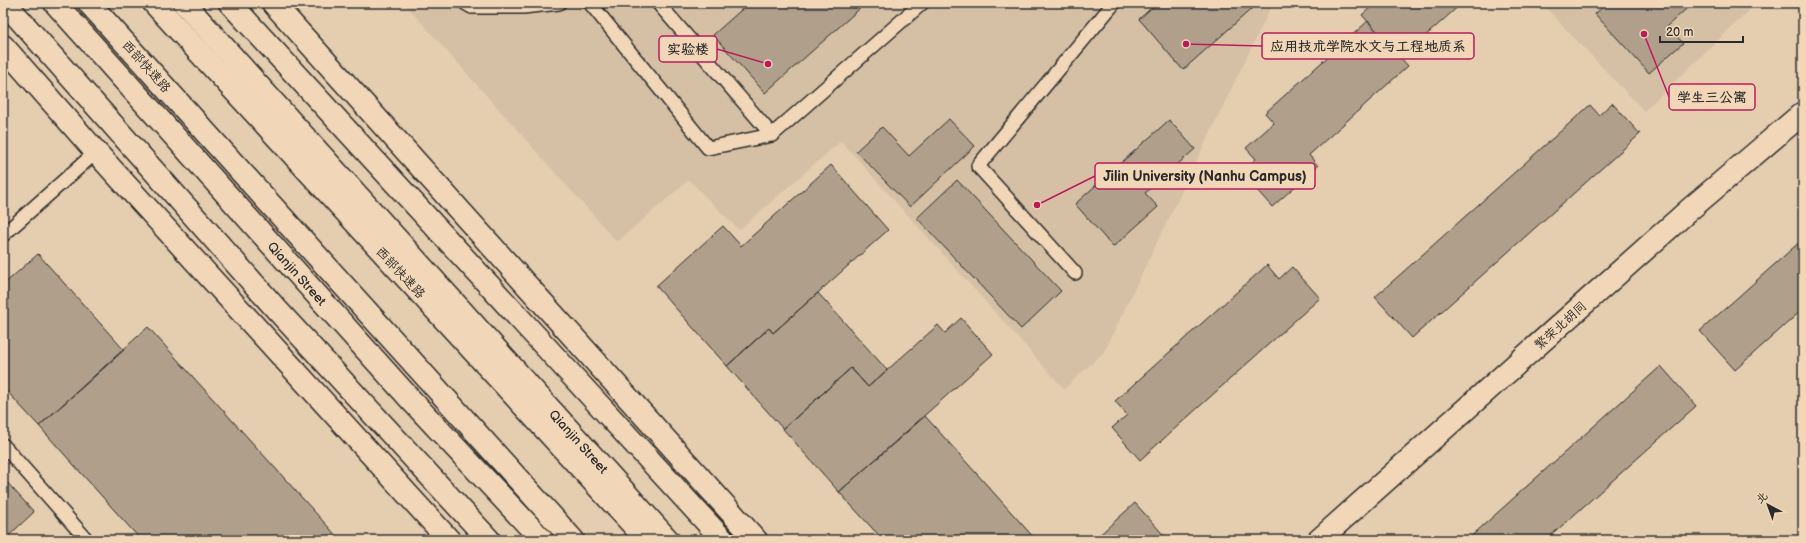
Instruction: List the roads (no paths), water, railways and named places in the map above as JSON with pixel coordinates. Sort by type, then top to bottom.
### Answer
[{"type":"main road","name":"Qianjin Street","points":[[56,3],[411,400],[542,540]]},
{"type":"main road","name":"西部快速路","points":[[90,3],[573,540]]},
{"type":"main road","name":"西部快速路","points":[[154,3],[647,540]]},
{"type":"main road","name":"Qianjin Street","points":[[184,3],[668,540]]},
{"type":"main road","points":[[230,3],[723,540]]},
{"type":"main road","points":[[273,3],[756,540]]},
{"type":"main road","points":[[12,11],[278,311],[489,540]]},
{"type":"main road","points":[[3,46],[96,152],[449,540]]},
{"type":"main road","name":"繁荣北胡同","points":[[1319,540],[1689,210],[1803,113]]},
{"type":"lane","points":[[465,3],[472,7],[522,7],[559,3]]},
{"type":"lane","points":[[590,3],[708,148],[772,135],[922,3]]},
{"type":"lane","points":[[658,3],[772,135]]},
{"type":"lane","points":[[1075,273],[978,166],[1114,3]]},
{"type":"lane","points":[[3,235],[96,152]]},
{"type":"lane","points":[[3,445],[87,540]]},
{"type":"place","name":"学生三公寓","points":[[1644,34]]},
{"type":"place","name":"应用技术学院水文与工程地质系","points":[[1186,44]]},
{"type":"place","name":"实验楼","points":[[768,64]]},
{"type":"place","name":"Jilin University (Nanhu Campus)","points":[[1037,205]]}]
